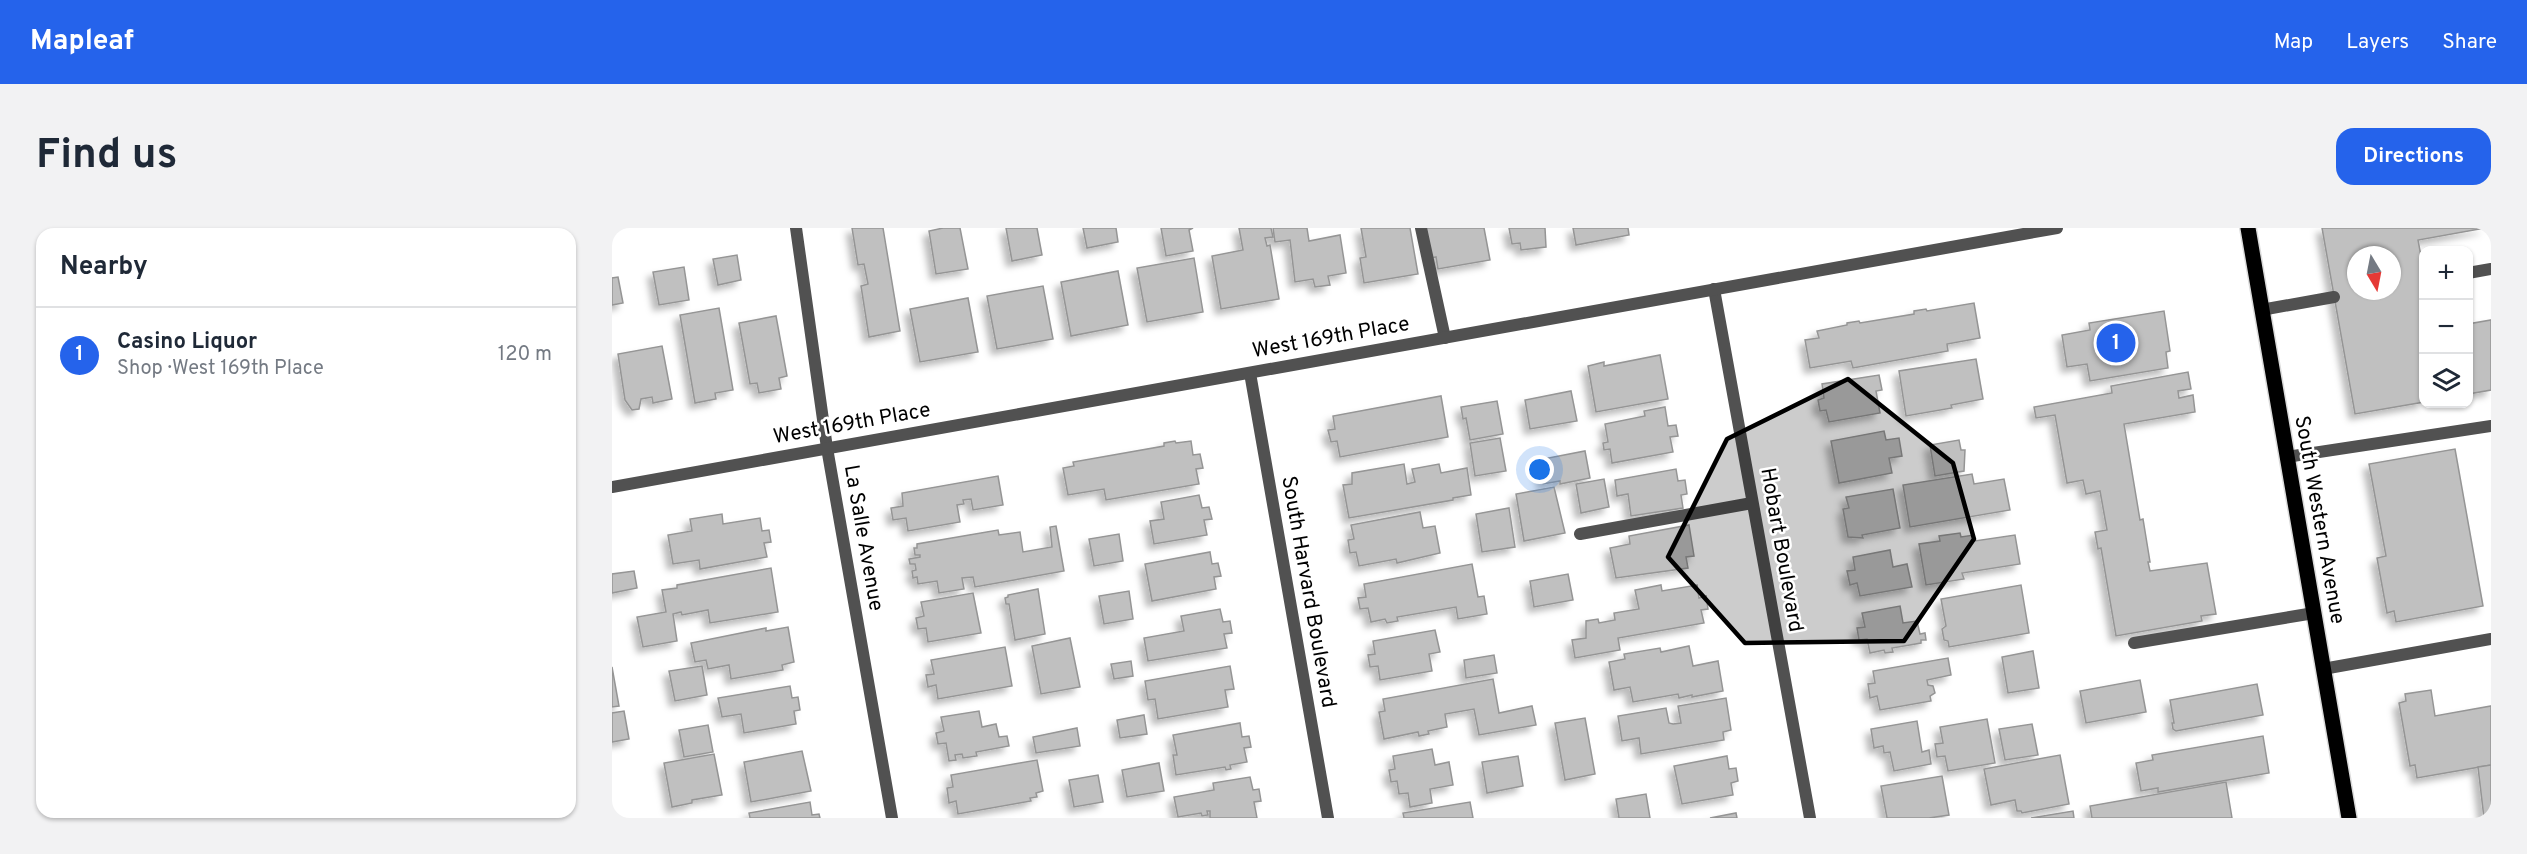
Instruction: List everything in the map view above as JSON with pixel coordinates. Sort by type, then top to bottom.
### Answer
[{"type":"main road","name":"South Western Avenue","points":[[2248,228],[2349,818]]},
{"type":"street","name":"La Salle Avenue","points":[[796,228],[827,448],[892,818]]},
{"type":"street","points":[[1421,228],[1444,338]]},
{"type":"street","name":"West 169th Place","points":[[612,487],[2057,228]]},
{"type":"street","points":[[2473,272],[2491,269]]},
{"type":"street","name":"Hobart Boulevard","points":[[1714,289],[1810,818]]},
{"type":"street","points":[[2261,310],[2334,297]]},
{"type":"street","name":"South Harvard Boulevard","points":[[1250,373],[1328,818]]},
{"type":"street","points":[[2286,457],[2491,426]]},
{"type":"street","points":[[1580,534],[1752,503]]},
{"type":"street","points":[[2134,643],[2314,613]]},
{"type":"street","points":[[2323,669],[2491,639]]},
{"type":"highlighted area","points":[[1848,379],[1953,463],[1974,539],[1904,641],[1745,643],[1668,557],[1727,439]]},
{"type":"building","points":[[852,228],[883,228],[900,331],[869,337],[861,286],[868,284],[864,264],[858,265]]},
{"type":"building","points":[[960,228],[968,269],[936,274],[929,231]]},
{"type":"building","points":[[1006,228],[1037,228],[1042,255],[1012,261]]},
{"type":"building","points":[[1083,228],[1116,228],[1118,242],[1087,248]]},
{"type":"building","points":[[1161,228],[1193,228],[1189,230],[1193,251],[1166,256]]},
{"type":"building","points":[[1239,228],[1271,228],[1273,237],[1265,238],[1267,246],[1270,245],[1279,299],[1221,309],[1212,256],[1243,250]]},
{"type":"building","points":[[1273,228],[1307,228],[1309,241],[1340,235],[1346,273],[1328,276],[1330,285],[1315,287],[1313,279],[1295,282],[1290,240],[1275,242]]},
{"type":"building","points":[[1361,228],[1410,228],[1418,274],[1364,283],[1360,258],[1366,257]]},
{"type":"building","points":[[1426,228],[1484,228],[1490,260],[1438,269],[1436,257],[1431,258]]},
{"type":"building","points":[[1509,228],[1545,228],[1546,247],[1521,250],[1520,243],[1512,244]]},
{"type":"building","points":[[1573,228],[1628,228],[1629,235],[1576,245]]},
{"type":"building","points":[[2322,228],[2485,228],[2418,240],[2419,403],[2355,414]]},
{"type":"building","points":[[737,255],[741,280],[718,285],[713,259]]},
{"type":"building","points":[[1194,258],[1203,312],[1147,322],[1137,268]]},
{"type":"building","points":[[684,267],[689,300],[659,305],[653,272]]},
{"type":"building","points":[[1118,271],[1128,325],[1071,336],[1061,282]]},
{"type":"building","points":[[618,277],[623,303],[612,305],[612,278]]},
{"type":"building","points":[[1043,286],[1053,339],[997,349],[987,296]]},
{"type":"building","points":[[968,298],[978,352],[920,362],[910,309]]},
{"type":"building","points":[[1974,303],[1980,338],[1947,344],[1948,351],[1853,368],[1851,361],[1810,368],[1805,340],[1819,338],[1817,331],[1847,325],[1847,323],[1914,314],[1914,311]]},
{"type":"building","points":[[719,308],[733,390],[715,393],[716,399],[695,403],[680,315]]},
{"type":"building","points":[[2164,311],[2170,351],[2166,352],[2168,368],[2090,381],[2087,364],[2067,367],[2062,335],[2090,330],[2089,323]]},
{"type":"building","points":[[776,316],[787,376],[779,378],[781,389],[759,393],[757,383],[750,384],[739,323]]},
{"type":"building","points":[[2491,320],[2491,390],[2473,393],[2473,354],[2473,323]]},
{"type":"building","points":[[662,346],[672,399],[653,403],[652,397],[641,399],[639,409],[632,410],[625,400],[618,354]]},
{"type":"building","points":[[1660,355],[1668,399],[1596,412],[1588,366],[1604,362],[1604,366]]},
{"type":"building","points":[[1976,359],[1983,399],[1951,405],[1952,408],[1906,416],[1899,371]]},
{"type":"building","points":[[2188,372],[2191,389],[2178,391],[2179,398],[2193,395],[2195,412],[2124,424],[2140,520],[2143,519],[2150,571],[2207,563],[2216,614],[2201,616],[2202,621],[2116,636],[2101,548],[2098,549],[2095,532],[2107,530],[2100,491],[2086,494],[2083,480],[2067,483],[2055,415],[2036,418],[2034,407],[2112,393],[2111,386]]},
{"type":"building","points":[[1879,375],[1882,390],[1876,391],[1880,413],[1829,422],[1826,410],[1820,411],[1818,400],[1824,398],[1822,384]]},
{"type":"building","points":[[1571,391],[1577,421],[1530,429],[1525,400]]},
{"type":"building","points":[[1441,396],[1448,437],[1340,457],[1337,441],[1331,442],[1328,430],[1335,429],[1333,416]]},
{"type":"building","points":[[1497,401],[1503,434],[1470,440],[1466,418],[1463,419],[1461,407]]},
{"type":"building","points":[[1665,407],[1668,426],[1676,425],[1678,436],[1670,437],[1673,452],[1612,463],[1610,449],[1604,450],[1603,443],[1608,442],[1605,424],[1645,416],[1644,411]]},
{"type":"building","points":[[1884,431],[1886,440],[1899,438],[1902,456],[1889,458],[1892,473],[1839,483],[1831,441]]},
{"type":"building","points":[[1500,438],[1506,471],[1475,476],[1470,443]]},
{"type":"building","points":[[1959,440],[1961,450],[1965,450],[1964,471],[1935,476],[1930,445]]},
{"type":"building","points":[[1175,441],[1176,443],[1191,441],[1193,455],[1200,454],[1203,468],[1196,469],[1199,484],[1106,500],[1104,489],[1068,495],[1063,468],[1074,466],[1073,462],[1164,446],[1164,443]]},
{"type":"building","points":[[2455,449],[2483,606],[2396,622],[2394,611],[2387,613],[2377,558],[2386,556],[2369,464]]},
{"type":"building","points":[[1585,451],[1590,478],[1560,484],[1560,481],[1543,484],[1538,460]]},
{"type":"building","points":[[1404,464],[1407,484],[1415,482],[1412,469],[1439,464],[1441,473],[1467,468],[1471,495],[1349,518],[1343,485],[1352,484],[1352,473]]},
{"type":"building","points":[[1676,469],[1678,481],[1685,480],[1687,494],[1681,495],[1683,508],[1631,516],[1628,494],[1617,496],[1615,480]]},
{"type":"building","points":[[1972,474],[1974,484],[2004,479],[2010,510],[1910,527],[1903,485]]},
{"type":"building","points":[[998,476],[1003,505],[973,510],[971,499],[963,500],[964,504],[957,505],[960,522],[908,531],[906,518],[893,520],[891,508],[903,506],[902,493]]},
{"type":"building","points":[[1604,479],[1609,507],[1581,513],[1576,484]]},
{"type":"building","points":[[1554,487],[1565,533],[1524,541],[1516,494]]},
{"type":"building","points":[[1893,489],[1900,528],[1862,535],[1863,538],[1848,537],[1843,509],[1849,508],[1846,497]]},
{"type":"building","points":[[1199,495],[1202,508],[1209,507],[1212,519],[1204,520],[1207,535],[1154,544],[1150,521],[1164,519],[1161,502]]},
{"type":"building","points":[[1509,508],[1515,547],[1482,552],[1476,514]]},
{"type":"building","points":[[1420,512],[1423,528],[1435,526],[1440,553],[1397,563],[1396,559],[1359,566],[1356,552],[1350,553],[1348,540],[1354,539],[1351,525]]},
{"type":"building","points":[[722,514],[723,524],[760,518],[762,531],[769,530],[771,542],[764,543],[767,557],[700,569],[699,560],[673,564],[668,535],[692,531],[690,519]]},
{"type":"building","points":[[1689,525],[1694,556],[1686,557],[1688,568],[1616,578],[1610,548],[1630,544],[1629,536]]},
{"type":"building","points":[[1056,526],[1064,571],[975,587],[973,577],[962,578],[964,589],[939,593],[937,581],[918,584],[917,577],[913,578],[912,571],[916,570],[915,564],[910,564],[909,559],[920,557],[920,555],[915,555],[914,548],[917,548],[917,544],[998,530],[999,535],[1020,532],[1023,552],[1052,547],[1050,527]]},
{"type":"building","points":[[1960,533],[1961,537],[1974,535],[1975,541],[2015,535],[2020,564],[1962,573],[1964,579],[1926,585],[1919,544],[1940,541],[1939,536]]},
{"type":"building","points":[[1119,534],[1123,561],[1094,566],[1089,539]]},
{"type":"building","points":[[1890,550],[1893,567],[1907,564],[1912,587],[1860,596],[1857,583],[1850,585],[1847,571],[1855,570],[1853,557]]},
{"type":"building","points":[[1210,552],[1212,564],[1218,563],[1221,576],[1214,577],[1216,589],[1152,601],[1145,564]]},
{"type":"building","points":[[1472,564],[1478,597],[1484,596],[1487,614],[1458,619],[1456,607],[1397,617],[1398,621],[1387,623],[1385,619],[1371,622],[1368,608],[1360,609],[1358,598],[1366,597],[1364,584]]},
{"type":"building","points":[[771,568],[778,612],[710,623],[708,610],[682,615],[681,612],[673,614],[677,641],[643,647],[637,617],[666,612],[662,590],[677,588],[677,585]]},
{"type":"building","points":[[634,571],[637,588],[612,593],[612,574]]},
{"type":"building","points":[[1568,574],[1573,600],[1534,607],[1530,581]]},
{"type":"building","points":[[1661,585],[1662,591],[1697,585],[1699,598],[1706,596],[1708,609],[1701,610],[1704,623],[1618,638],[1620,650],[1575,658],[1572,640],[1586,638],[1586,621],[1598,619],[1599,623],[1615,620],[1614,613],[1639,609],[1635,590]]},
{"type":"building","points":[[2021,585],[2029,633],[1949,647],[1948,641],[1944,640],[1942,629],[1946,626],[1941,599]]},
{"type":"building","points":[[1038,589],[1045,634],[1015,640],[1009,604],[1006,604],[1005,598],[1008,595]]},
{"type":"building","points":[[1129,591],[1133,619],[1104,624],[1099,596]]},
{"type":"building","points":[[973,593],[981,633],[928,642],[926,628],[918,629],[916,618],[924,616],[921,602]]},
{"type":"building","points":[[1900,606],[1903,623],[1917,621],[1920,634],[1925,633],[1926,640],[1892,648],[1893,652],[1885,653],[1884,650],[1870,653],[1867,639],[1859,640],[1857,628],[1865,627],[1862,613]]},
{"type":"building","points":[[1220,609],[1223,622],[1230,621],[1232,633],[1224,634],[1227,648],[1148,661],[1144,638],[1184,631],[1181,616]]},
{"type":"building","points":[[788,627],[794,662],[782,665],[783,670],[731,679],[729,665],[708,669],[706,660],[695,662],[691,643],[766,628],[766,631]]},
{"type":"building","points":[[1435,630],[1440,652],[1429,654],[1432,671],[1380,680],[1378,666],[1370,667],[1368,655],[1375,654],[1373,641]]},
{"type":"building","points":[[1070,638],[1080,687],[1041,694],[1032,646]]},
{"type":"building","points":[[1689,646],[1693,666],[1718,661],[1723,691],[1679,698],[1678,694],[1633,702],[1630,687],[1614,690],[1609,662],[1625,659],[1624,654],[1660,648],[1661,652]]},
{"type":"building","points":[[1005,647],[1012,686],[938,699],[936,685],[928,687],[926,675],[934,674],[931,660]]},
{"type":"building","points":[[2033,651],[2039,688],[2008,693],[2002,657]]},
{"type":"building","points":[[1494,655],[1497,673],[1466,678],[1464,660]]},
{"type":"building","points":[[1948,658],[1951,675],[1927,680],[1928,685],[1933,686],[1935,693],[1930,696],[1931,701],[1880,710],[1877,696],[1870,698],[1868,684],[1875,683],[1873,671]]},
{"type":"building","points":[[1131,661],[1133,676],[1114,679],[1111,664]]},
{"type":"building","points":[[702,666],[707,695],[675,701],[669,671]]},
{"type":"building","points":[[1230,666],[1234,689],[1225,690],[1228,707],[1158,719],[1155,699],[1148,700],[1145,681]]},
{"type":"building","points":[[612,667],[619,706],[612,707]]},
{"type":"building","points":[[1493,679],[1499,713],[1532,706],[1536,725],[1479,735],[1474,709],[1445,714],[1447,727],[1428,731],[1429,734],[1419,736],[1418,732],[1384,739],[1379,712],[1385,711],[1383,699]]},
{"type":"building","points":[[2140,680],[2146,712],[2086,723],[2080,691]]},
{"type":"building","points":[[2257,684],[2263,715],[2176,731],[2173,729],[2170,700]]},
{"type":"building","points":[[790,686],[792,698],[798,697],[800,710],[794,711],[796,724],[744,733],[741,714],[722,717],[718,698]]},
{"type":"building","points":[[2431,690],[2435,716],[2491,706],[2491,765],[2417,778],[2415,765],[2410,766],[2399,703],[2406,701],[2405,694]]},
{"type":"building","points":[[1726,698],[1731,730],[1723,732],[1724,740],[1641,754],[1639,738],[1622,741],[1618,716],[1666,708],[1669,723],[1681,723],[1678,706]]},
{"type":"building","points":[[624,711],[629,739],[612,742],[612,713]]},
{"type":"building","points":[[979,711],[982,727],[996,724],[999,737],[1007,736],[1009,746],[976,752],[977,756],[963,758],[962,754],[955,755],[956,760],[949,761],[946,743],[938,744],[936,733],[944,731],[941,717]]},
{"type":"building","points":[[1144,715],[1147,734],[1120,738],[1117,720]]},
{"type":"building","points":[[1585,718],[1595,774],[1565,780],[1555,723]]},
{"type":"building","points":[[1987,719],[1995,763],[1948,771],[1945,756],[1937,757],[1935,744],[1943,743],[1940,727]]},
{"type":"building","points":[[1917,721],[1922,752],[1929,750],[1931,764],[1894,771],[1890,752],[1884,753],[1883,746],[1874,748],[1871,729]]},
{"type":"building","points":[[1240,723],[1242,737],[1249,736],[1251,747],[1244,748],[1247,762],[1230,765],[1231,769],[1226,770],[1225,767],[1176,775],[1173,755],[1177,755],[1173,735]]},
{"type":"building","points":[[2032,724],[2038,755],[2005,760],[1999,729]]},
{"type":"building","points":[[708,725],[713,752],[684,757],[679,730]]},
{"type":"building","points":[[1077,728],[1080,746],[1036,753],[1033,737]]},
{"type":"building","points":[[2263,736],[2269,773],[2158,792],[2158,788],[2141,791],[2136,763],[2153,760],[2152,755]]},
{"type":"building","points":[[1432,749],[1435,765],[1449,762],[1453,785],[1430,789],[1432,803],[1410,807],[1408,793],[1399,794],[1397,781],[1391,782],[1389,770],[1395,769],[1393,756]]},
{"type":"building","points":[[802,751],[811,791],[751,802],[744,762]]},
{"type":"building","points":[[714,754],[722,795],[692,800],[692,803],[672,807],[664,763]]},
{"type":"building","points":[[2060,755],[2069,804],[2022,813],[2017,811],[2015,800],[1991,805],[1984,769]]},
{"type":"building","points":[[1518,756],[1523,786],[1487,793],[1482,762]]},
{"type":"building","points":[[1727,756],[1729,769],[1736,768],[1738,781],[1731,783],[1733,795],[1682,804],[1674,766]]},
{"type":"building","points":[[1037,760],[1043,791],[1036,793],[1037,797],[1030,798],[1031,801],[958,814],[956,801],[949,803],[947,788],[953,787],[951,775]]},
{"type":"building","points":[[1159,763],[1164,791],[1127,797],[1122,770]]},
{"type":"building","points":[[2491,765],[2491,818],[2484,818],[2478,767]]},
{"type":"building","points":[[1098,775],[1103,802],[1074,807],[1069,780]]},
{"type":"building","points":[[1942,776],[1949,815],[1929,818],[1887,818],[1881,786]]},
{"type":"building","points":[[1250,777],[1253,790],[1259,789],[1261,801],[1254,802],[1257,818],[1210,818],[1210,811],[1207,811],[1208,815],[1202,816],[1201,813],[1178,817],[1174,797],[1214,790],[1213,783]]},
{"type":"building","points":[[2226,782],[2232,818],[2092,818],[2090,806]]},
{"type":"building","points":[[1646,794],[1650,818],[1619,818],[1616,799]]},
{"type":"building","points":[[810,802],[812,815],[819,814],[820,818],[750,818],[749,813]]},
{"type":"building","points":[[1470,802],[1473,818],[1404,818],[1403,813]]},
{"type":"building","points":[[2073,811],[2074,818],[2031,818]]},
{"type":"building","points":[[1736,813],[1737,818],[1710,818]]},
{"type":"place","name":"Casino Liquor","points":[[2116,343]]}]
